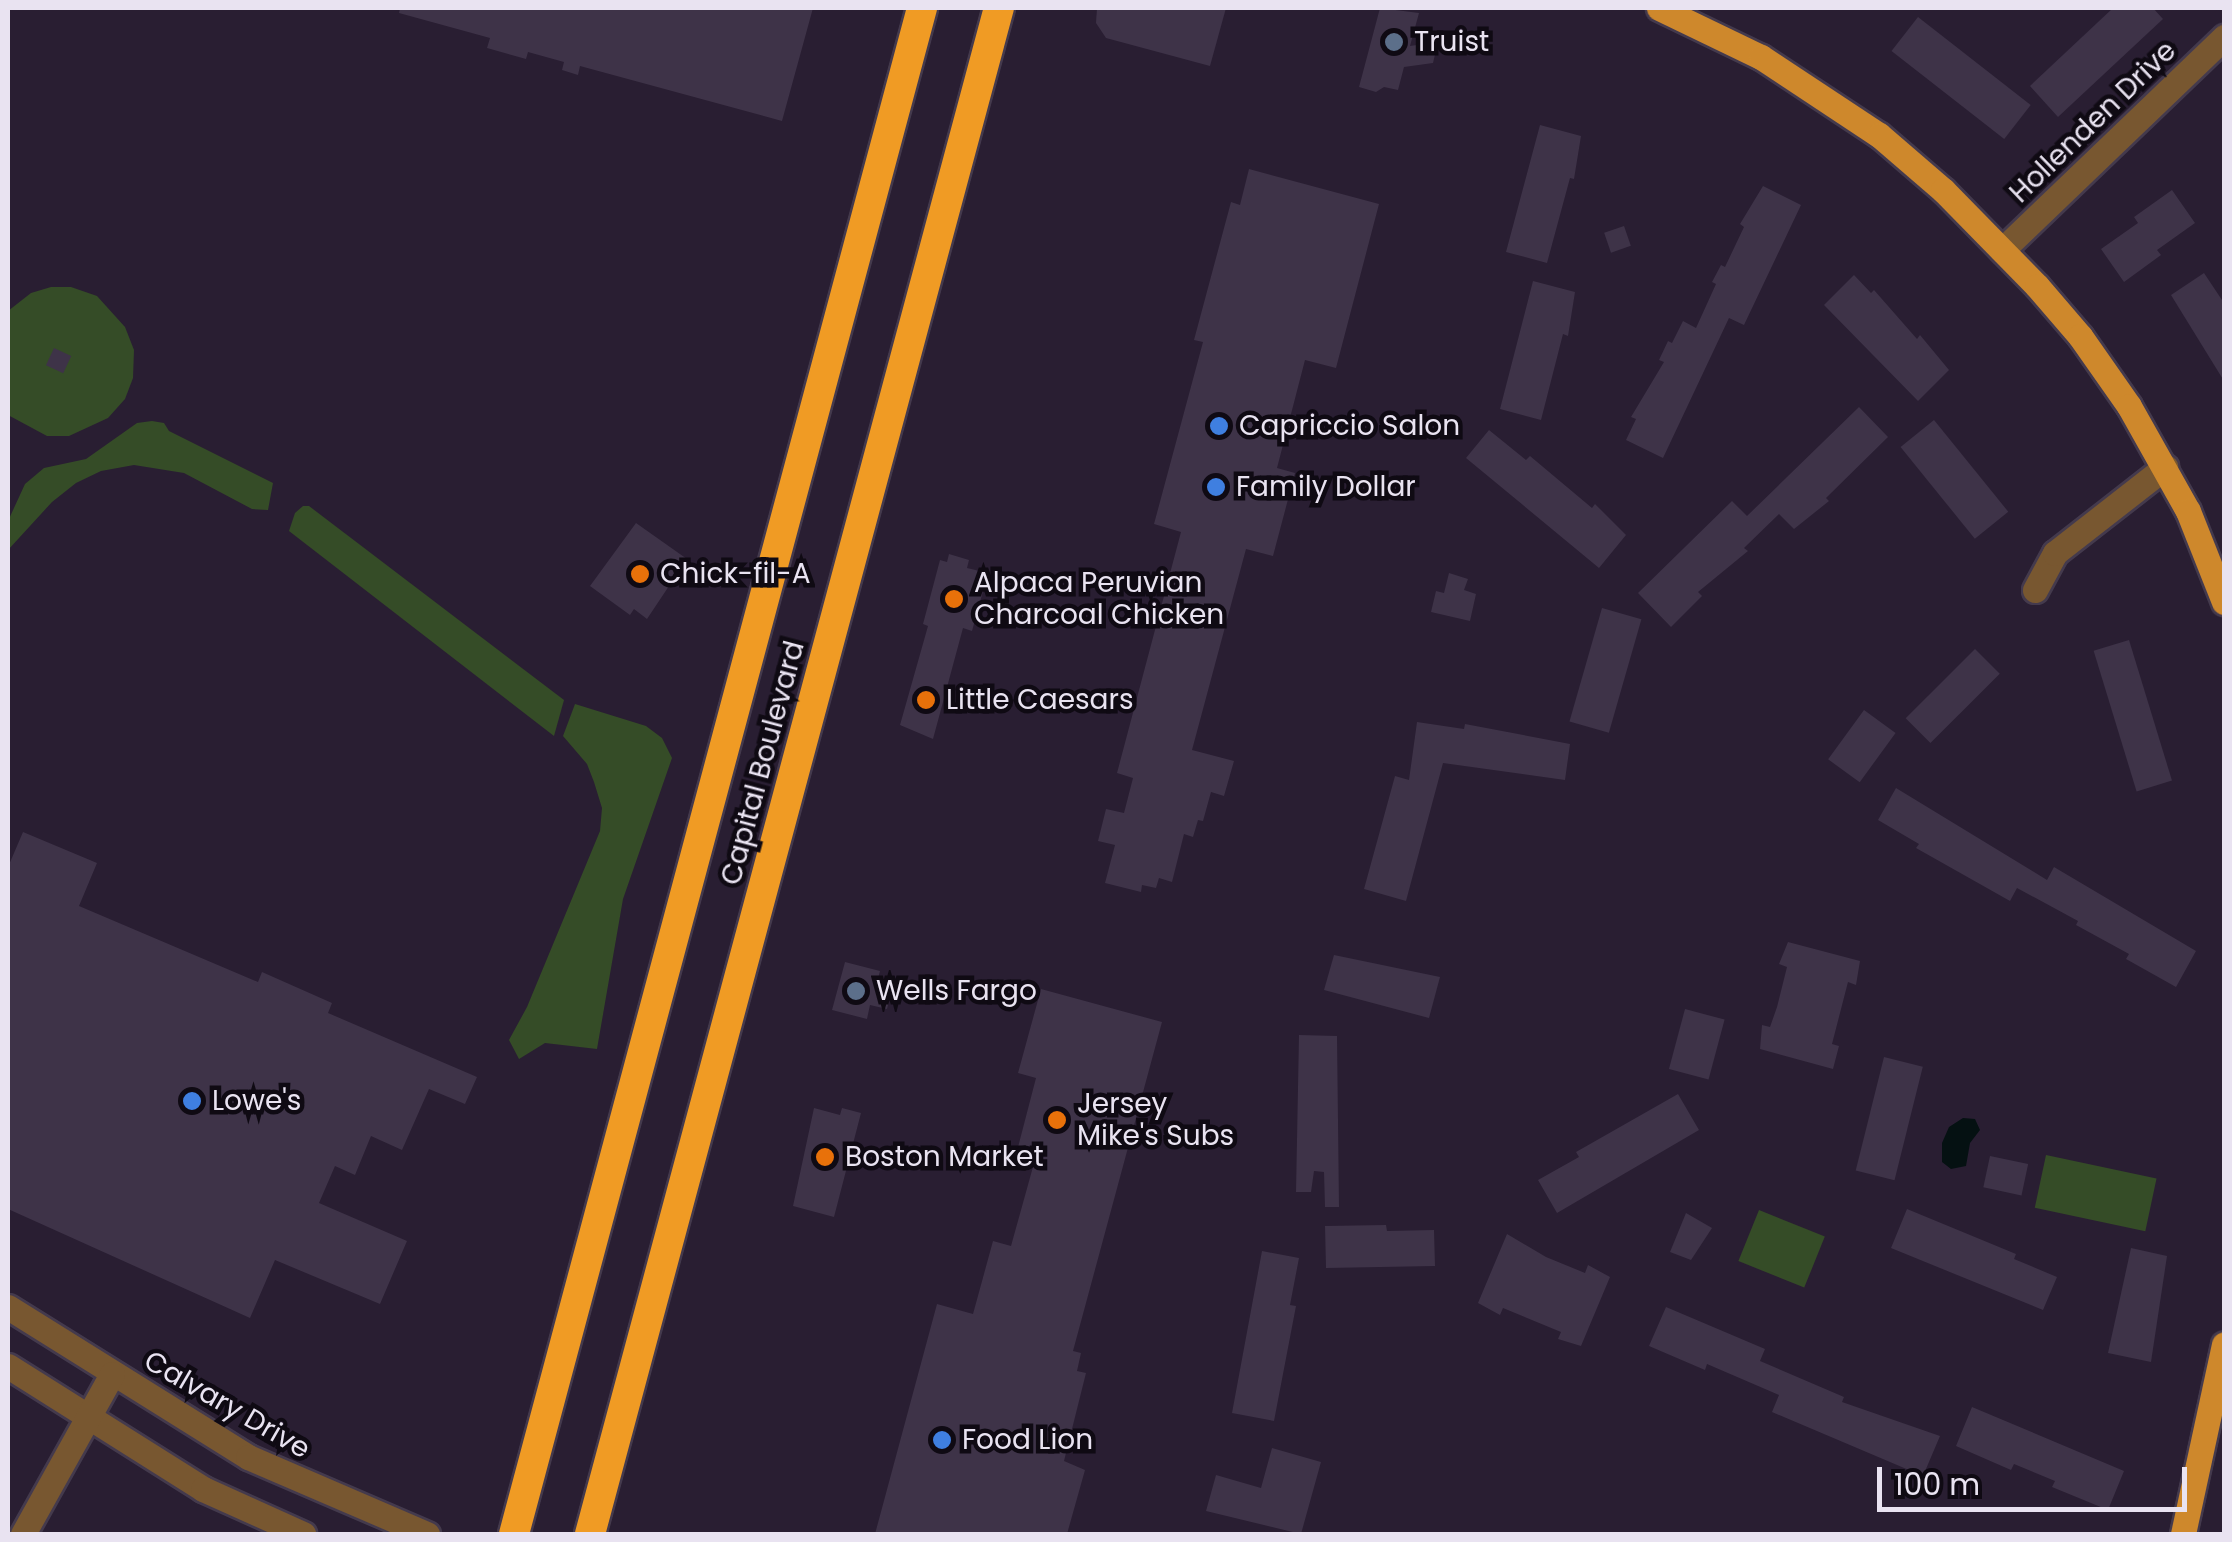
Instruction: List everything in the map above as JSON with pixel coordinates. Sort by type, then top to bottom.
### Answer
[{"type":"highway","name":"Capital Boulevard","points":[[514,1534],[922,8]]},
{"type":"highway","name":"Capital Boulevard","points":[[590,1534],[998,8]]},
{"type":"main road","points":[[1658,8],[1762,57],[1879,135],[2002,250],[2080,336],[2165,467],[2188,510],[2224,602]]},
{"type":"main road","points":[[2183,1534],[2224,1344]]},
{"type":"street","name":"Hollenden Drive","points":[[2002,250],[2224,37]]},
{"type":"street","points":[[2035,590],[2056,553],[2165,467]]},
{"type":"street","name":"Calvary Drive","points":[[8,1307],[248,1458],[427,1534]]},
{"type":"street","points":[[8,1366],[203,1489],[303,1534]]},
{"type":"street","points":[[23,1534],[112,1374]]},
{"type":"green space","points":[[71,287],[97,296],[125,327],[134,350],[133,378],[125,399],[108,418],[69,436],[47,436],[8,415],[8,311],[31,293]]},
{"type":"green space","points":[[137,423],[164,423],[169,431],[273,483],[268,510],[252,509],[184,473],[134,465],[101,471],[76,483],[52,502],[8,550],[8,521],[25,484],[44,468],[86,459]]},
{"type":"green space","points":[[309,506],[564,700],[554,736],[289,531],[295,513]]},
{"type":"green space","points":[[575,704],[646,726],[662,738],[672,758],[623,899],[597,1049],[545,1043],[519,1059],[509,1040],[527,1007],[600,831],[602,808],[587,764],[563,736]]},
{"type":"green space","points":[[2046,1155],[2157,1178],[2145,1231],[2035,1208]]},
{"type":"green space","points":[[1759,1210],[1825,1237],[1804,1288],[1738,1261]]},
{"type":"shaded area","points":[[1963,1118],[1975,1119],[1980,1130],[1970,1143],[1966,1166],[1951,1169],[1942,1162],[1942,1143],[1949,1127]]},
{"type":"building","points":[[400,8],[813,8],[782,121],[580,66],[578,75],[562,70],[564,62],[528,52],[526,59],[487,48],[490,38],[399,13]]},
{"type":"building","points":[[1097,8],[1226,8],[1210,66],[1106,38],[1096,23]]},
{"type":"building","points":[[1380,8],[1419,13],[1410,46],[1438,42],[1433,63],[1404,67],[1398,90],[1384,87],[1376,92],[1359,87]]},
{"type":"building","points":[[2113,8],[2153,8],[2163,19],[2058,117],[2030,86]]},
{"type":"building","points":[[1918,17],[2031,105],[2004,139],[1892,51]]},
{"type":"building","points":[[1540,125],[1581,136],[1574,179],[1570,178],[1547,263],[1506,252]]},
{"type":"building","points":[[1249,169],[1379,204],[1336,368],[1305,360],[1277,468],[1295,473],[1273,556],[1246,549],[1192,750],[1234,761],[1224,796],[1211,792],[1203,821],[1198,820],[1193,837],[1184,834],[1172,882],[1159,878],[1156,888],[1142,885],[1141,892],[1105,883],[1115,845],[1098,841],[1106,809],[1124,813],[1133,778],[1117,773],[1181,532],[1154,524],[1203,342],[1194,340],[1231,202],[1240,205]]},
{"type":"building","points":[[1763,186],[1801,205],[1744,325],[1729,318],[1663,458],[1626,440],[1636,419],[1631,417],[1664,362],[1659,360],[1668,341],[1672,343],[1683,321],[1696,328],[1716,284],[1712,282],[1721,265],[1725,267],[1744,227],[1740,224]]},
{"type":"building","points":[[2172,190],[2195,223],[2157,250],[2161,255],[2124,282],[2101,249],[2138,223],[2134,217]]},
{"type":"building","points":[[1624,226],[1631,246],[1611,253],[1604,233]]},
{"type":"building","points":[[2204,273],[2224,303],[2224,381],[2171,295]]},
{"type":"building","points":[[1854,275],[1871,293],[1874,290],[1917,339],[1920,335],[1949,370],[1918,401],[1824,305]]},
{"type":"building","points":[[1533,281],[1575,292],[1568,336],[1563,334],[1541,420],[1500,409]]},
{"type":"building","points":[[54,348],[71,356],[63,373],[46,365]]},
{"type":"building","points":[[1859,407],[1888,437],[1826,498],[1829,501],[1794,529],[1779,514],[1744,548],[1748,551],[1698,592],[1702,596],[1671,627],[1638,593],[1732,501],[1747,516]]},
{"type":"building","points":[[1934,420],[2008,512],[1975,539],[1901,447]]},
{"type":"building","points":[[1489,430],[1526,460],[1530,456],[1592,508],[1595,504],[1626,535],[1599,568],[1466,458]]},
{"type":"building","points":[[636,523],[687,559],[647,619],[634,609],[630,615],[590,586]]},
{"type":"building","points":[[949,554],[969,560],[967,568],[988,573],[972,631],[963,628],[933,739],[900,725],[928,626],[923,624],[940,560],[947,562]]},
{"type":"building","points":[[1449,573],[1468,579],[1464,590],[1476,594],[1470,621],[1431,612],[1436,591],[1444,593]]},
{"type":"building","points":[[1602,608],[1641,619],[1609,733],[1569,721]]},
{"type":"building","points":[[2129,640],[2172,781],[2137,791],[2094,651]]},
{"type":"building","points":[[1975,649],[2000,674],[1930,743],[1906,718]]},
{"type":"building","points":[[1864,710],[1896,733],[1860,782],[1828,759]]},
{"type":"building","points":[[1417,722],[1464,729],[1465,724],[1570,744],[1565,780],[1443,763],[1406,901],[1364,889],[1395,776],[1409,780]]},
{"type":"building","points":[[1896,788],[2047,880],[2054,867],[2196,951],[2176,987],[2126,959],[2129,954],[2076,925],[2078,921],[2017,888],[2010,901],[1916,848],[1919,844],[1878,820]]},
{"type":"building","points":[[23,832],[97,863],[79,906],[258,982],[262,972],[332,1003],[328,1013],[477,1077],[465,1104],[429,1089],[402,1150],[371,1136],[355,1175],[335,1166],[319,1203],[407,1241],[380,1304],[275,1260],[250,1318],[8,1209],[8,867]]},
{"type":"building","points":[[1788,942],[1860,961],[1856,985],[1848,982],[1832,1044],[1839,1046],[1833,1069],[1760,1049],[1762,1025],[1770,1027],[1777,1007],[1787,967],[1779,964]]},
{"type":"building","points":[[1334,955],[1440,977],[1429,1018],[1324,990]]},
{"type":"building","points":[[845,962],[880,971],[876,986],[892,989],[887,1009],[870,1005],[867,1019],[832,1010]]},
{"type":"building","points":[[1041,989],[1162,1022],[1073,1351],[1081,1353],[1077,1371],[1086,1373],[1064,1461],[1085,1470],[1067,1534],[875,1534],[937,1304],[973,1314],[993,1241],[1011,1246],[1036,1156],[1017,1151],[1036,1078],[1018,1073]]},
{"type":"building","points":[[1685,1009],[1725,1020],[1709,1079],[1669,1069]]},
{"type":"building","points":[[1299,1035],[1337,1036],[1339,1207],[1325,1207],[1324,1172],[1314,1171],[1311,1192],[1296,1192]]},
{"type":"building","points":[[1884,1057],[1923,1067],[1895,1180],[1856,1171]]},
{"type":"building","points":[[1678,1094],[1699,1130],[1557,1213],[1538,1180],[1579,1157],[1576,1152]]},
{"type":"building","points":[[814,1108],[840,1115],[842,1108],[861,1113],[834,1217],[793,1206]]},
{"type":"building","points":[[1990,1156],[2028,1164],[2021,1195],[1983,1187]]},
{"type":"building","points":[[1907,1209],[2016,1254],[2014,1259],[2057,1277],[2043,1310],[1891,1248]]},
{"type":"building","points":[[1686,1213],[1712,1228],[1691,1260],[1670,1252]]},
{"type":"building","points":[[1386,1225],[1387,1231],[1434,1230],[1435,1266],[1326,1268],[1325,1226]]},
{"type":"building","points":[[1507,1234],[1546,1257],[1585,1273],[1588,1265],[1610,1277],[1581,1346],[1558,1339],[1561,1332],[1503,1308],[1500,1315],[1478,1303]]},
{"type":"building","points":[[2131,1248],[2167,1256],[2151,1362],[2108,1353]]},
{"type":"building","points":[[1262,1251],[1299,1258],[1290,1305],[1296,1306],[1274,1421],[1232,1413]]},
{"type":"building","points":[[1666,1307],[1765,1349],[1760,1361],[1844,1397],[1842,1402],[1940,1436],[1923,1476],[1772,1412],[1779,1395],[1707,1364],[1705,1370],[1649,1346]]},
{"type":"building","points":[[1972,1407],[2124,1471],[2108,1510],[2052,1487],[2055,1481],[2014,1464],[2011,1470],[1956,1446]]},
{"type":"building","points":[[1272,1448],[1321,1462],[1301,1534],[1206,1511],[1216,1475],[1261,1488]]},
{"type":"place","name":"Truist","points":[[1394,42]]},
{"type":"place","name":"Capriccio Salon","points":[[1219,426]]},
{"type":"place","name":"Family Dollar","points":[[1216,487]]},
{"type":"place","name":"Chick-fil-A","points":[[640,574]]},
{"type":"place","name":"Alpaca Peruvian Charcoal Chicken","points":[[954,599]]},
{"type":"place","name":"Little Caesars","points":[[926,700]]},
{"type":"place","name":"Wells Fargo","points":[[856,991]]},
{"type":"place","name":"Lowe's","points":[[192,1101]]},
{"type":"place","name":"Jersey Mike's Subs","points":[[1057,1120]]},
{"type":"place","name":"Boston Market","points":[[825,1157]]},
{"type":"place","name":"Food Lion","points":[[942,1440]]}]
